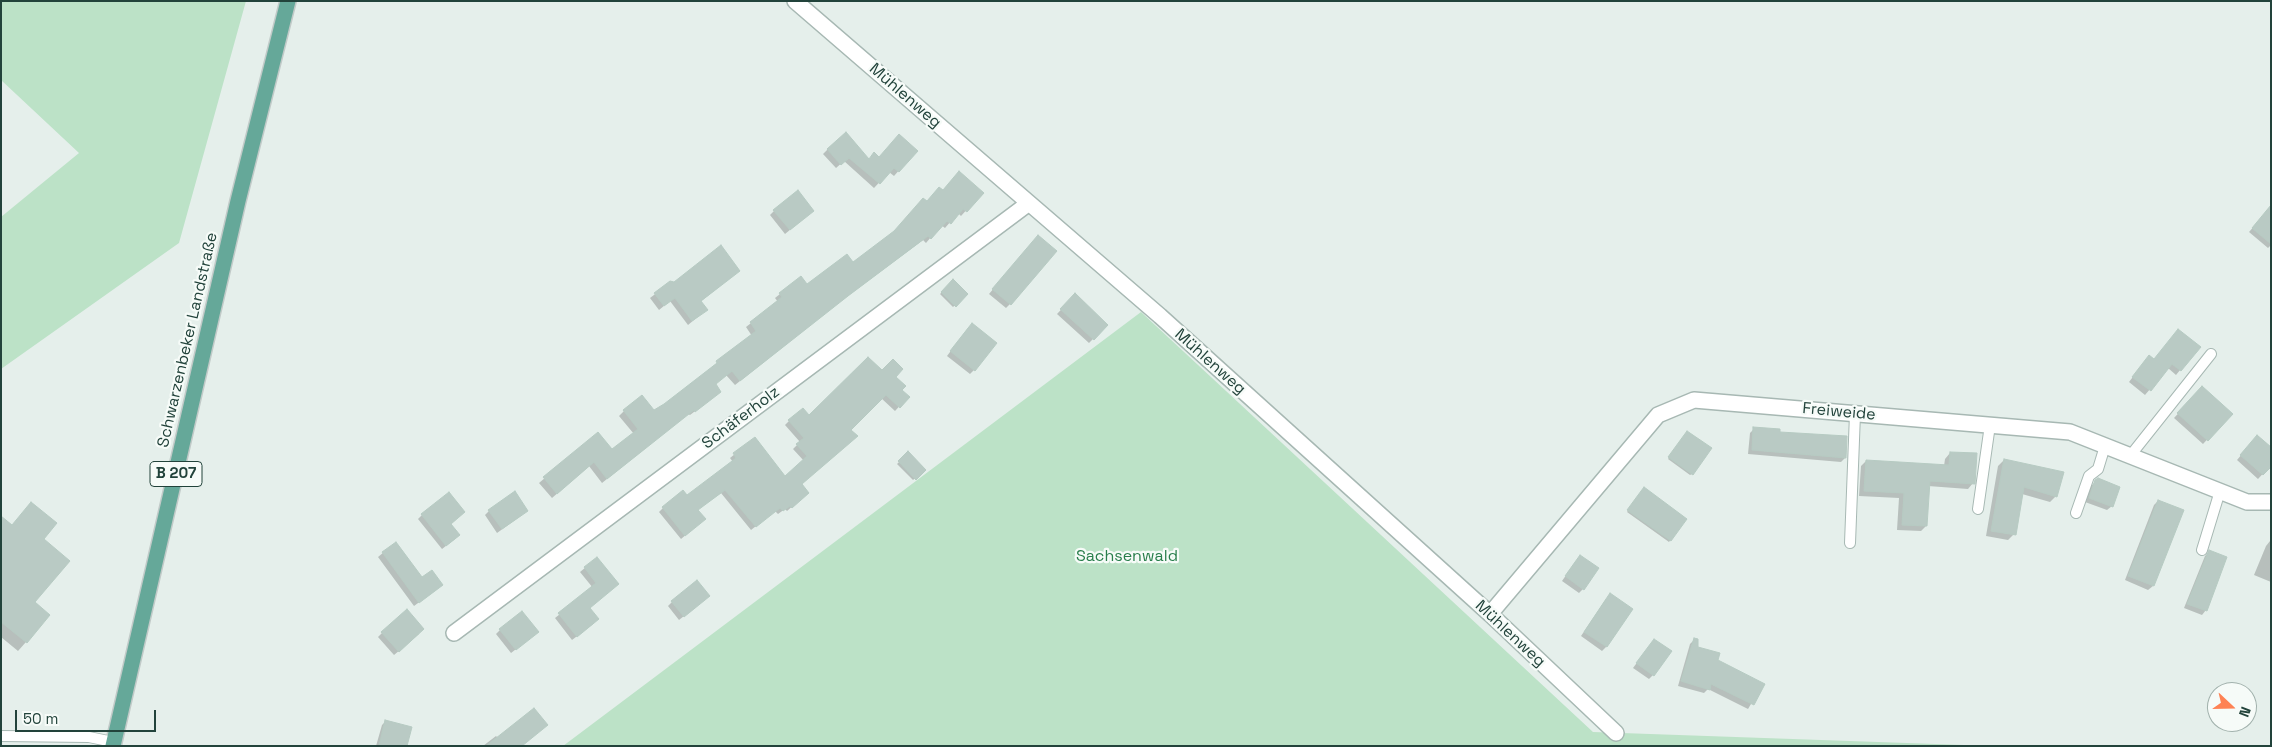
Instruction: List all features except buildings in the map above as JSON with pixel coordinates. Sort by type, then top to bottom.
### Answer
[{"type":"main road","name":"Schwarzenbeker Landstraße","points":[[113,744],[238,201],[288,1]]},
{"type":"street","name":"Mühlenweg","points":[[795,1],[1160,316],[1490,614],[1616,733]]},
{"type":"street","name":"Schäferholz","points":[[454,633],[1029,203]]},
{"type":"street","name":"Freiweide","points":[[1490,614],[1658,415],[1694,400],[2070,432],[2247,502],[2271,502]]},
{"type":"lane","points":[[2130,456],[2210,354]]},
{"type":"lane","points":[[1850,544],[1856,414]]},
{"type":"lane","points":[[1978,509],[1990,425]]},
{"type":"lane","points":[[2076,512],[2089,476],[2098,469],[2105,446]]},
{"type":"lane","points":[[2202,550],[2220,491]]},
{"type":"lane","points":[[1,736],[89,737],[113,744]]},
{"type":"green space","points":[[1,1],[246,1],[179,243],[1,369],[1,217],[79,153],[1,80]]},
{"type":"green space","name":"Sachsenwald","points":[[1141,312],[1593,732],[1992,746],[563,746]]}]
